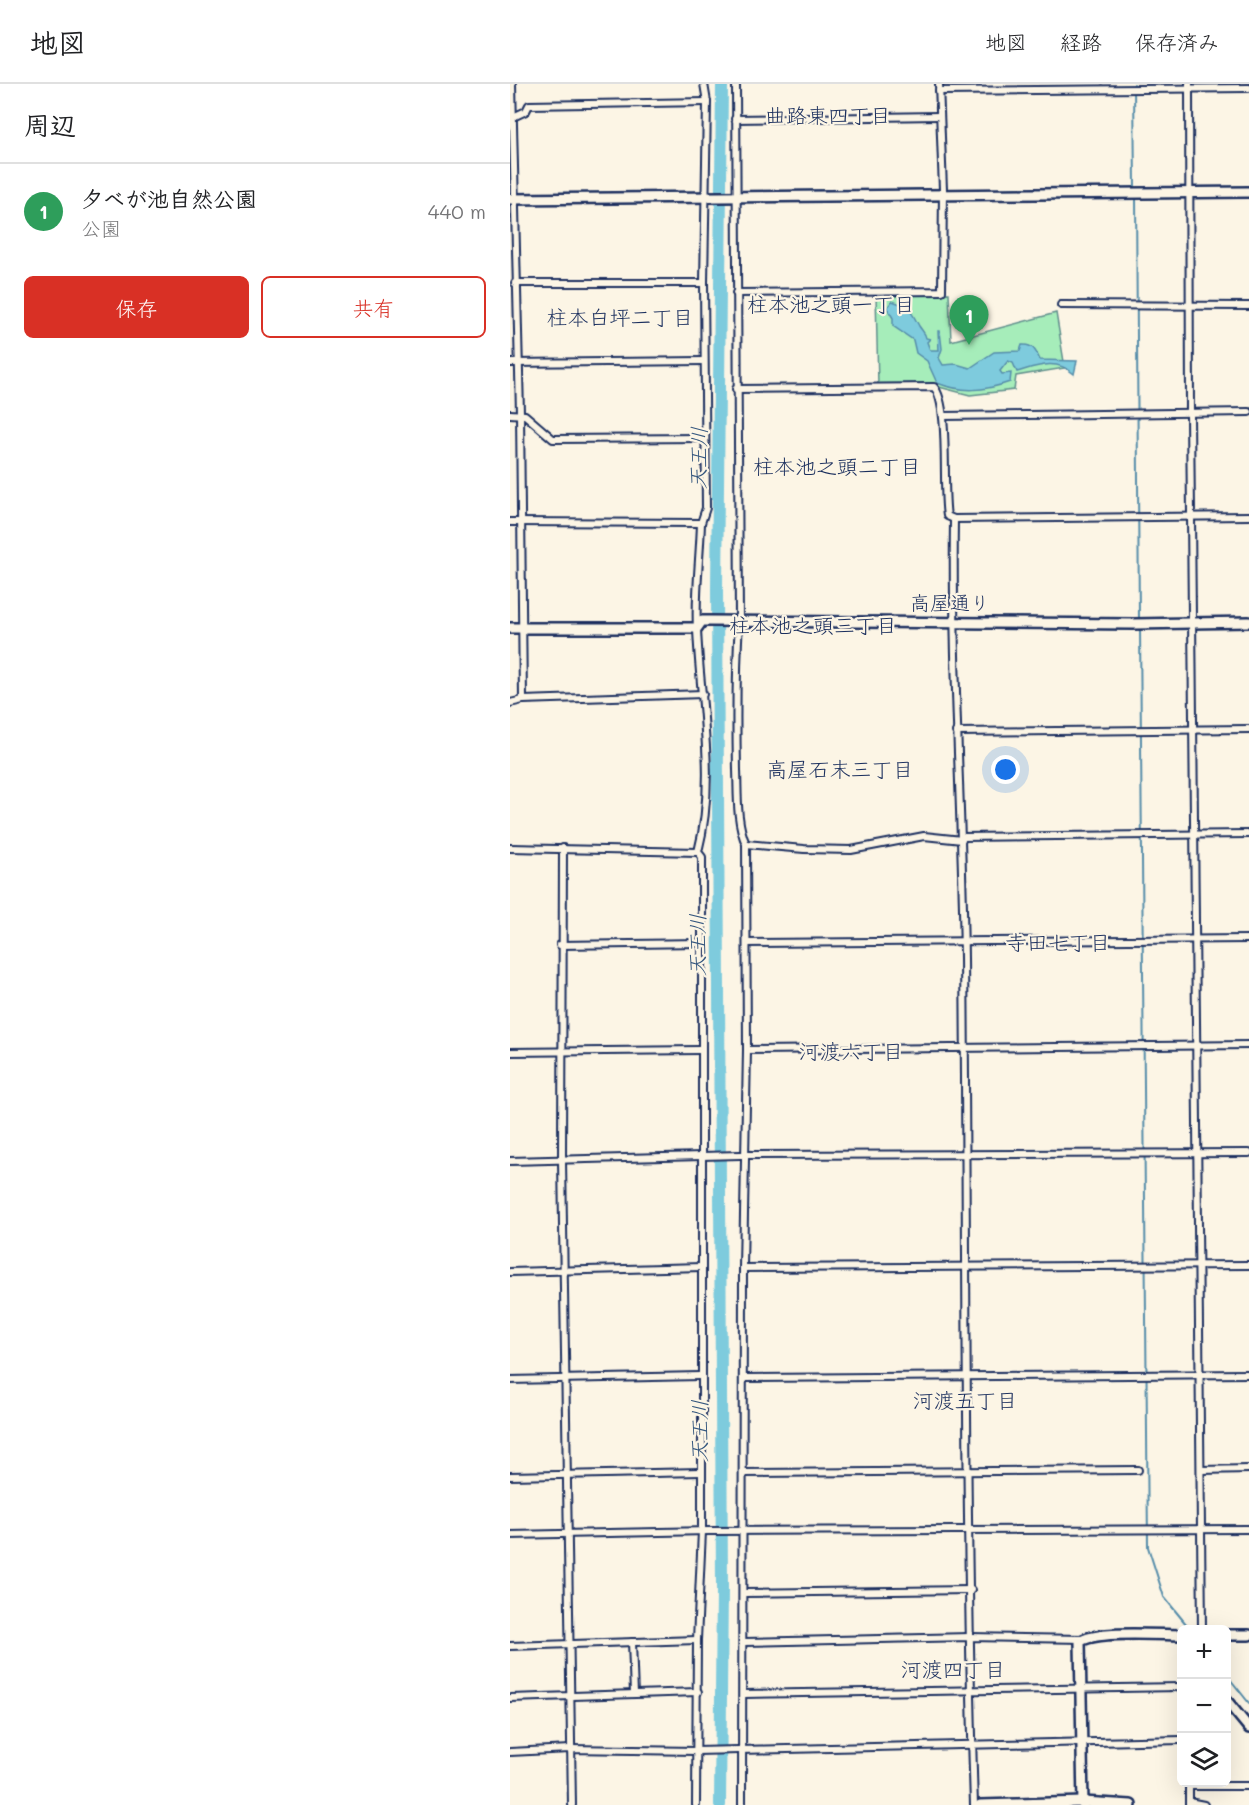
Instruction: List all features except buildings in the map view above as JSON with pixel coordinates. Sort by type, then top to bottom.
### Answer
[{"type":"street","points":[[512,84],[512,199],[520,413],[520,628],[523,700]]},
{"type":"street","points":[[698,852],[706,811],[703,694],[697,628],[701,523],[706,508],[704,283],[708,196],[704,84]]},
{"type":"street","points":[[736,84],[734,197],[736,293],[735,691],[738,796],[742,835],[746,844],[747,943],[747,1050],[742,1156],[745,1378],[741,1532],[744,1593],[742,1805]]},
{"type":"street","points":[[736,293],[942,291],[939,88],[1189,86],[1249,88]]},
{"type":"street","points":[[1189,86],[1189,308],[1202,1625]]},
{"type":"street","points":[[511,118],[526,111],[529,105],[706,102]]},
{"type":"street","points":[[735,119],[940,116]]},
{"type":"street","points":[[512,199],[1249,192]]},
{"type":"street","points":[[516,283],[704,283]]},
{"type":"street","points":[[1061,305],[1189,308],[1249,306]]},
{"type":"street","points":[[510,363],[704,361]]},
{"type":"street","points":[[736,389],[933,385],[938,392],[943,416],[947,516],[954,519],[1249,516]]},
{"type":"street","points":[[943,416],[1249,412]]},
{"type":"street","points":[[510,414],[520,413],[554,439],[704,438]]},
{"type":"street","points":[[954,519],[954,621],[964,943],[970,1637],[975,1805]]},
{"type":"street","points":[[510,522],[701,523]]},
{"type":"street","name":"高屋通り","points":[[697,628],[702,621],[1139,624],[1249,622]]},
{"type":"street","points":[[510,628],[697,628]]},
{"type":"street","points":[[510,703],[523,700],[703,694]]},
{"type":"street","points":[[957,732],[1249,729]]},
{"type":"street","points":[[746,844],[851,850],[924,836],[962,839],[1249,834]]},
{"type":"street","points":[[510,848],[698,852],[702,857],[700,1050],[705,1156],[700,1376],[701,1472],[705,1531],[697,1640],[699,1692],[696,1805]]},
{"type":"street","points":[[562,848],[560,945],[564,1380],[572,1805]]},
{"type":"street","points":[[747,943],[1249,939]]},
{"type":"street","points":[[560,945],[701,943]]},
{"type":"street","points":[[747,1050],[1249,1045]]},
{"type":"street","points":[[510,1052],[700,1050]]},
{"type":"street","points":[[510,1161],[705,1156],[1249,1153]]},
{"type":"street","points":[[743,1268],[1249,1265]]},
{"type":"street","points":[[510,1272],[702,1267]]},
{"type":"street","points":[[745,1378],[1249,1374]]},
{"type":"street","points":[[510,1380],[700,1376]]},
{"type":"street","points":[[1201,1470],[1249,1469]]},
{"type":"street","points":[[744,1473],[1138,1470]]},
{"type":"street","points":[[510,1476],[701,1472]]},
{"type":"street","points":[[510,1535],[705,1531],[1249,1529]]},
{"type":"street","points":[[744,1593],[971,1590]]},
{"type":"street","points":[[1231,1635],[1249,1635]]},
{"type":"street","points":[[744,1642],[970,1637],[1177,1638]]},
{"type":"street","points":[[1083,1804],[1079,1649],[1084,1639]]},
{"type":"street","points":[[510,1646],[697,1640]]},
{"type":"street","points":[[632,1642],[634,1694]]},
{"type":"street","points":[[744,1694],[1177,1687]]},
{"type":"street","points":[[510,1698],[699,1692]]},
{"type":"street","points":[[1231,1705],[1249,1728]]},
{"type":"street","points":[[510,1752],[570,1749],[696,1751],[1177,1740]]},
{"type":"street","points":[[1231,1785],[1249,1786]]},
{"type":"street","points":[[1189,1787],[1189,1803],[1204,1805]]},
{"type":"street","points":[[980,1805],[1131,1805]]},
{"type":"green space","points":[[949,293],[951,341],[1056,313],[1065,368],[1016,376],[1014,390],[970,395],[931,385],[878,386],[876,294]]},
{"type":"water","points":[[892,301],[903,305],[912,313],[926,338],[930,339],[927,342],[930,350],[939,350],[938,331],[940,331],[942,349],[939,358],[943,365],[956,364],[970,368],[994,352],[1020,351],[1022,345],[1026,345],[1034,349],[1040,360],[1077,361],[1074,374],[1054,365],[1017,372],[1013,363],[1008,361],[1000,371],[1002,374],[1011,373],[1010,382],[982,389],[956,388],[937,383],[927,361],[916,353],[913,340],[893,326],[893,318],[887,308]]},
{"type":"waterway","name":"天王川","points":[[720,1805],[722,1588],[717,589],[722,84]]},
{"type":"waterway","points":[[1134,84],[1135,189]]},
{"type":"waterway","points":[[1136,195],[1139,621]]},
{"type":"waterway","points":[[1140,627],[1148,1547],[1164,1597],[1187,1625]]},
{"type":"waterway","points":[[1230,1679],[1249,1703]]},
{"type":"place","name":"夕べが池自然公園","points":[[969,345]]},
{"type":"district","name":"曲路東四丁目","points":[[828,116]]},
{"type":"district","name":"柱本池之頭一丁目","points":[[831,305]]},
{"type":"district","name":"柱本白坪二丁目","points":[[620,318]]},
{"type":"district","name":"柱本池之頭二丁目","points":[[837,467]]},
{"type":"district","name":"柱本池之頭三丁目","points":[[813,626]]},
{"type":"district","name":"高屋石末三丁目","points":[[840,770]]},
{"type":"district","name":"寺田七丁目","points":[[1058,943]]},
{"type":"district","name":"河渡六丁目","points":[[851,1052]]},
{"type":"district","name":"河渡五丁目","points":[[965,1401]]},
{"type":"district","name":"河渡四丁目","points":[[953,1670]]}]
